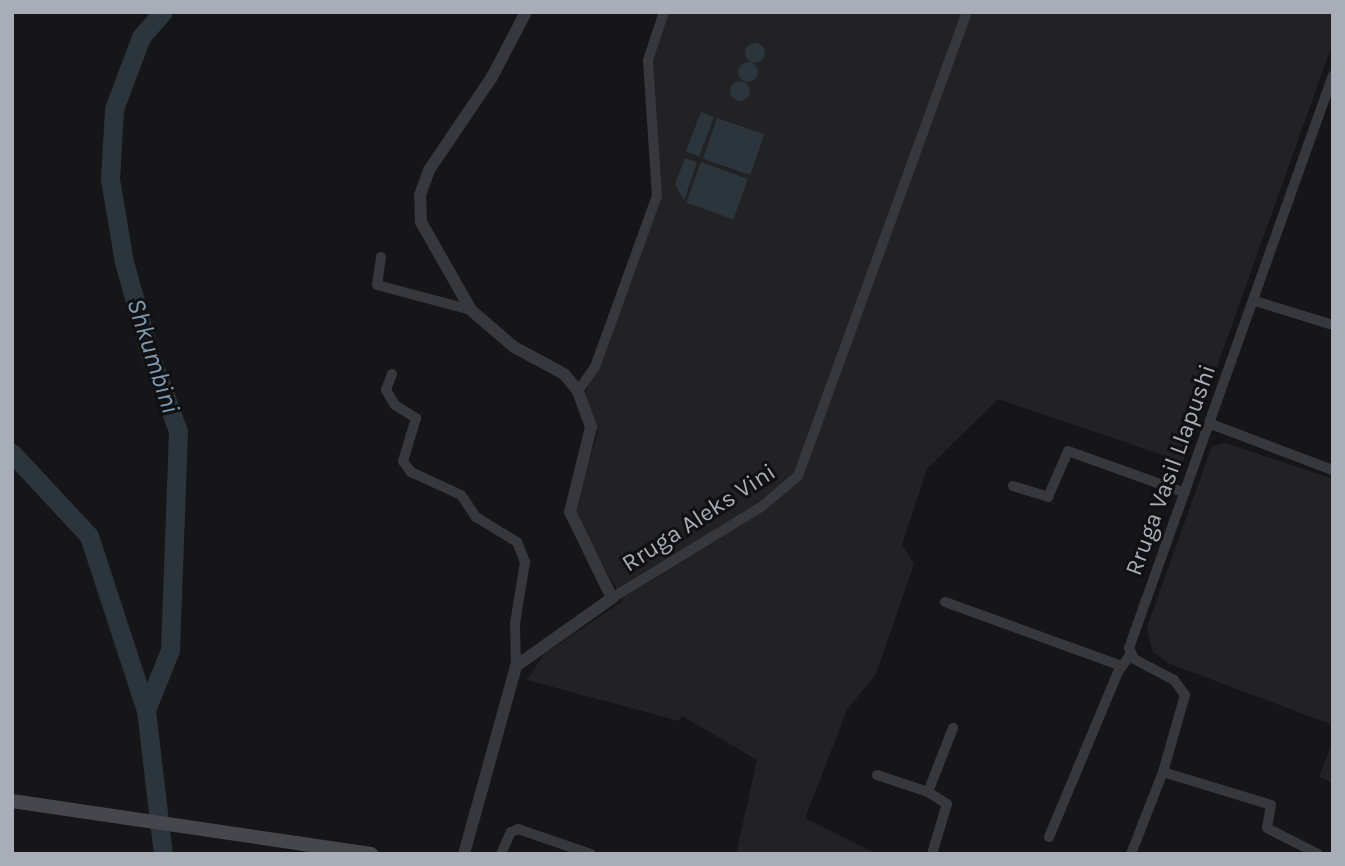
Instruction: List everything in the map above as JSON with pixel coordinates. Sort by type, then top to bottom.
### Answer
[{"type":"main road","points":[[12,801],[288,844],[308,850],[371,854]]},
{"type":"street","points":[[526,12],[492,77],[429,170],[419,195],[421,222],[433,249],[471,310],[514,347],[564,374],[578,391],[591,427],[570,512],[612,598]]},
{"type":"street","points":[[578,391],[595,367],[657,196],[648,60],[663,12]]},
{"type":"street","name":"Rruga Aleks Vini","points":[[516,666],[612,598],[761,507],[798,476],[967,12]]},
{"type":"street","name":"Rruga Vasil Llapushi","points":[[1130,655],[1132,637],[1255,301],[1333,75]]},
{"type":"street","points":[[381,257],[377,285],[471,310]]},
{"type":"street","points":[[1255,301],[1333,325]]},
{"type":"street","points":[[392,374],[386,390],[390,398],[416,418],[403,461],[411,472],[461,495],[476,517],[517,542],[525,562],[515,623],[516,666],[464,854]]},
{"type":"street","points":[[1211,424],[1333,470]]},
{"type":"street","points":[[1013,486],[1048,497],[1068,451],[1185,493]]},
{"type":"street","points":[[945,602],[1122,666]]},
{"type":"street","points":[[1049,837],[1122,666],[1130,655],[1174,680],[1185,695],[1163,772],[1131,854]]},
{"type":"street","points":[[928,792],[953,728]]},
{"type":"street","points":[[1163,772],[1268,803],[1273,808],[1268,828],[1318,854]]},
{"type":"street","points":[[877,775],[928,792],[947,804],[947,813],[932,854]]},
{"type":"street","points":[[501,854],[511,831],[518,829],[591,854]]},
{"type":"shaded area","points":[[666,12],[1333,12],[1333,42],[1183,462],[998,399],[927,469],[902,544],[914,564],[876,674],[847,710],[805,818],[877,854],[736,854],[757,760],[682,716],[679,721],[527,680],[544,654],[623,601],[573,510],[598,432],[584,397],[657,199],[648,63]]},
{"type":"shaded area","points":[[755,43],[762,46],[765,53],[762,60],[755,63],[748,60],[745,53],[748,46]]},
{"type":"shaded area","points":[[748,62],[755,65],[758,72],[755,79],[748,82],[741,79],[738,72],[741,65]]},
{"type":"shaded area","points":[[740,81],[747,84],[750,91],[747,98],[740,101],[733,98],[730,91],[733,84]]},
{"type":"shaded area","points":[[701,112],[714,117],[699,156],[686,151]]},
{"type":"shaded area","points":[[717,118],[764,134],[750,175],[703,159]]},
{"type":"shaded area","points":[[685,158],[697,162],[684,201],[675,184]]},
{"type":"shaded area","points":[[701,162],[748,179],[733,220],[686,202]]},
{"type":"shaded area","points":[[1226,443],[1333,479],[1333,725],[1170,664],[1152,651],[1147,627],[1212,446]]},
{"type":"shaded area","points":[[1333,741],[1333,783],[1319,777]]},
{"type":"waterway","name":"Shkumbini","points":[[146,710],[170,650],[178,431],[150,355],[124,262],[110,179],[114,109],[141,37],[163,12]]},
{"type":"waterway","name":"Shkumbini","points":[[12,453],[89,536],[146,710],[163,854]]}]
